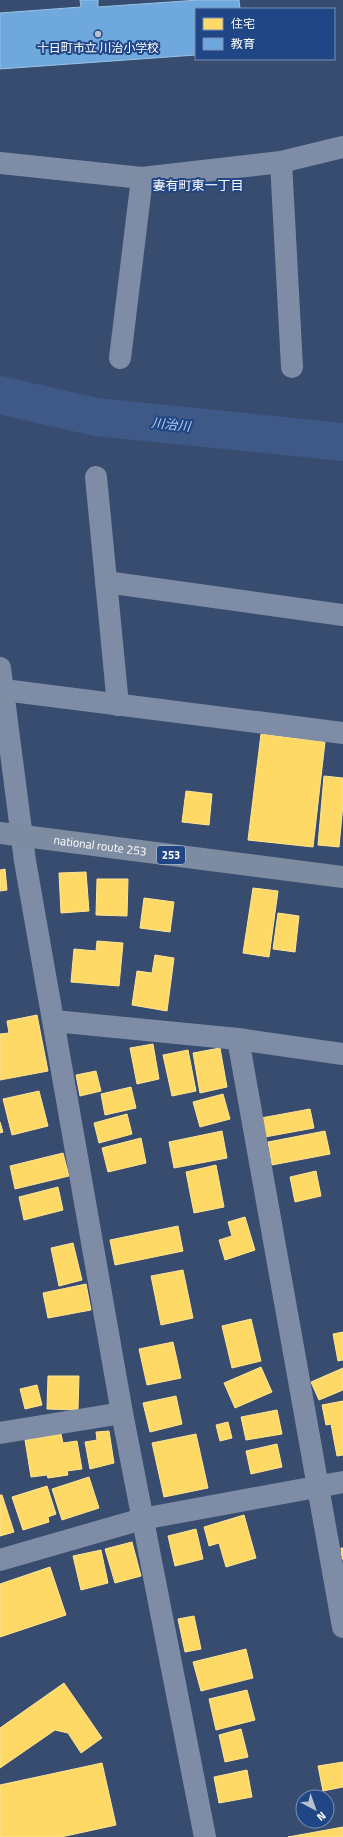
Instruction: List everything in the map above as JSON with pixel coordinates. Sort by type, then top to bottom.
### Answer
[{"type":"highway","name":"national route 253","points":[[0,833],[343,877]]},
{"type":"street","points":[[0,163],[142,178],[281,162],[343,147]]},
{"type":"street","points":[[281,162],[292,367]]},
{"type":"street","points":[[120,358],[142,178]]},
{"type":"street","points":[[96,477],[118,704]]},
{"type":"street","points":[[106,582],[343,615]]},
{"type":"street","points":[[0,668],[25,861],[122,1413],[205,1837]]},
{"type":"street","points":[[4,690],[343,733]]},
{"type":"street","points":[[54,1021],[238,1039],[343,1054]]},
{"type":"street","points":[[238,1039],[343,1627]]},
{"type":"street","points":[[0,1433],[122,1413]]},
{"type":"street","points":[[0,1560],[142,1519],[343,1482]]},
{"type":"building: 住宅","points":[[261,734],[325,742],[313,847],[248,840]]},
{"type":"building: 住宅","points":[[324,776],[343,778],[343,804],[339,847],[318,845]]},
{"type":"building: 住宅","points":[[186,791],[212,794],[209,825],[182,822]]},
{"type":"building: 住宅","points":[[5,869],[7,890],[0,891],[0,870]]},
{"type":"building: 住宅","points":[[86,872],[89,911],[61,913],[59,873]]},
{"type":"building: 住宅","points":[[97,879],[128,879],[127,916],[96,915]]},
{"type":"building: 住宅","points":[[253,888],[278,891],[269,957],[243,953]]},
{"type":"building: 住宅","points":[[144,898],[174,902],[170,932],[140,928]]},
{"type":"building: 住宅","points":[[278,913],[299,916],[295,952],[273,949]]},
{"type":"building: 住宅","points":[[97,941],[123,943],[119,986],[71,982],[74,949],[96,951]]},
{"type":"building: 住宅","points":[[155,955],[174,958],[167,1011],[132,1005],[137,971],[152,973]]},
{"type":"building: 住宅","points":[[37,1015],[48,1071],[0,1080],[0,1034],[9,1033],[7,1021]]},
{"type":"building: 住宅","points":[[153,1044],[159,1079],[137,1084],[130,1048]]},
{"type":"building: 住宅","points":[[220,1048],[227,1087],[200,1093],[193,1053]]},
{"type":"building: 住宅","points":[[188,1050],[196,1091],[172,1096],[163,1055]]},
{"type":"building: 住宅","points":[[96,1071],[101,1091],[80,1096],[76,1075]]},
{"type":"building: 住宅","points":[[131,1087],[136,1108],[105,1115],[101,1094]]},
{"type":"building: 住宅","points":[[39,1091],[48,1126],[12,1135],[3,1099]]},
{"type":"building: 住宅","points":[[223,1094],[230,1119],[200,1127],[193,1102]]},
{"type":"building: 住宅","points":[[310,1109],[314,1128],[265,1137],[261,1118]]},
{"type":"building: 住宅","points":[[127,1114],[132,1134],[99,1143],[94,1123]]},
{"type":"building: 住宅","points":[[0,1122],[3,1132],[0,1133]]},
{"type":"building: 住宅","points":[[222,1131],[227,1158],[174,1168],[169,1142]]},
{"type":"building: 住宅","points":[[325,1131],[330,1154],[272,1165],[268,1142]]},
{"type":"building: 住宅","points":[[141,1138],[146,1163],[108,1172],[102,1148]]},
{"type":"building: 住宅","points":[[63,1153],[69,1176],[15,1189],[10,1166]]},
{"type":"building: 住宅","points":[[216,1165],[224,1207],[194,1213],[186,1172]]},
{"type":"building: 住宅","points":[[316,1171],[321,1196],[295,1202],[290,1177]]},
{"type":"building: 住宅","points":[[58,1187],[63,1210],[24,1220],[19,1197]]},
{"type":"building: 住宅","points":[[245,1217],[255,1250],[225,1260],[219,1240],[232,1236],[228,1222]]},
{"type":"building: 住宅","points":[[178,1226],[183,1251],[115,1265],[110,1240]]},
{"type":"building: 住宅","points":[[73,1243],[82,1280],[59,1286],[51,1248]]},
{"type":"building: 住宅","points":[[183,1270],[193,1318],[161,1325],[151,1276]]},
{"type":"building: 住宅","points":[[86,1284],[91,1310],[48,1318],[43,1293]]},
{"type":"building: 住宅","points":[[251,1319],[261,1361],[232,1368],[222,1326]]},
{"type":"building: 住宅","points":[[343,1332],[343,1360],[338,1361],[333,1334]]},
{"type":"building: 住宅","points":[[173,1342],[181,1378],[147,1385],[139,1349]]},
{"type":"building: 住宅","points":[[261,1367],[272,1392],[235,1408],[224,1383]]},
{"type":"building: 住宅","points":[[343,1368],[343,1390],[319,1400],[311,1382]]},
{"type":"building: 住宅","points":[[48,1376],[79,1376],[78,1410],[47,1409]]},
{"type":"building: 住宅","points":[[37,1385],[42,1405],[25,1409],[20,1389]]},
{"type":"building: 住宅","points":[[176,1396],[182,1424],[150,1432],[143,1403]]},
{"type":"building: 住宅","points":[[343,1401],[343,1455],[337,1456],[331,1424],[326,1425],[322,1405]]},
{"type":"building: 住宅","points":[[277,1410],[282,1434],[246,1440],[241,1417]]},
{"type":"building: 住宅","points":[[228,1422],[232,1438],[220,1441],[216,1425]]},
{"type":"building: 住宅","points":[[109,1431],[114,1463],[90,1469],[85,1442],[97,1440],[96,1432]]},
{"type":"building: 住宅","points":[[61,1434],[63,1443],[77,1441],[82,1469],[67,1471],[68,1475],[48,1478],[47,1475],[31,1477],[25,1440]]},
{"type":"building: 住宅","points":[[196,1434],[208,1488],[164,1497],[152,1443]]},
{"type":"building: 住宅","points":[[277,1444],[282,1467],[251,1474],[246,1451]]},
{"type":"building: 住宅","points":[[89,1477],[99,1508],[62,1520],[52,1489]]},
{"type":"building: 住宅","points":[[47,1486],[56,1514],[48,1517],[49,1522],[23,1530],[12,1497]]},
{"type":"building: 住宅","points":[[0,1495],[2,1495],[14,1532],[0,1536]]},
{"type":"building: 住宅","points":[[244,1515],[256,1558],[226,1567],[219,1543],[209,1546],[204,1527]]},
{"type":"building: 住宅","points":[[196,1529],[203,1559],[175,1566],[168,1536]]},
{"type":"building: 住宅","points":[[132,1542],[141,1576],[115,1583],[105,1549]]},
{"type":"building: 住宅","points":[[341,1548],[343,1548],[343,1559],[342,1559]]},
{"type":"building: 住宅","points":[[101,1550],[108,1583],[81,1590],[73,1556]]},
{"type":"building: 住宅","points":[[50,1567],[66,1615],[0,1637],[0,1584]]},
{"type":"building: 住宅","points":[[194,1616],[201,1649],[185,1652],[178,1619]]},
{"type":"building: 住宅","points":[[246,1649],[253,1678],[201,1691],[193,1662]]},
{"type":"building: 住宅","points":[[64,1683],[102,1738],[81,1753],[68,1733],[55,1730],[0,1768],[0,1728]]},
{"type":"building: 住宅","points":[[247,1690],[255,1720],[216,1730],[209,1699]]},
{"type":"building: 住宅","points":[[241,1729],[248,1757],[225,1762],[219,1735]]},
{"type":"building: 住宅","points":[[343,1762],[343,1787],[323,1789],[318,1766]]},
{"type":"building: 住宅","points":[[102,1763],[116,1825],[61,1837],[0,1837],[0,1785]]},
{"type":"building: 住宅","points":[[247,1770],[252,1797],[219,1803],[214,1777]]},
{"type":"building: 住宅","points":[[343,1827],[343,1837],[288,1837],[335,1829]]},
{"type":"building: 教育","points":[[80,0],[98,0],[98,7],[199,0],[239,0],[240,8],[195,8],[195,55],[0,69],[0,13],[81,7]]},
{"type":"waterway","name":"川治川","points":[[0,395],[96,417],[343,442]]},
{"type":"place","name":"十日町市立 川治小学校","points":[[98,34]]},
{"type":"district","name":"妻有町東一丁目","points":[[198,185]]}]
